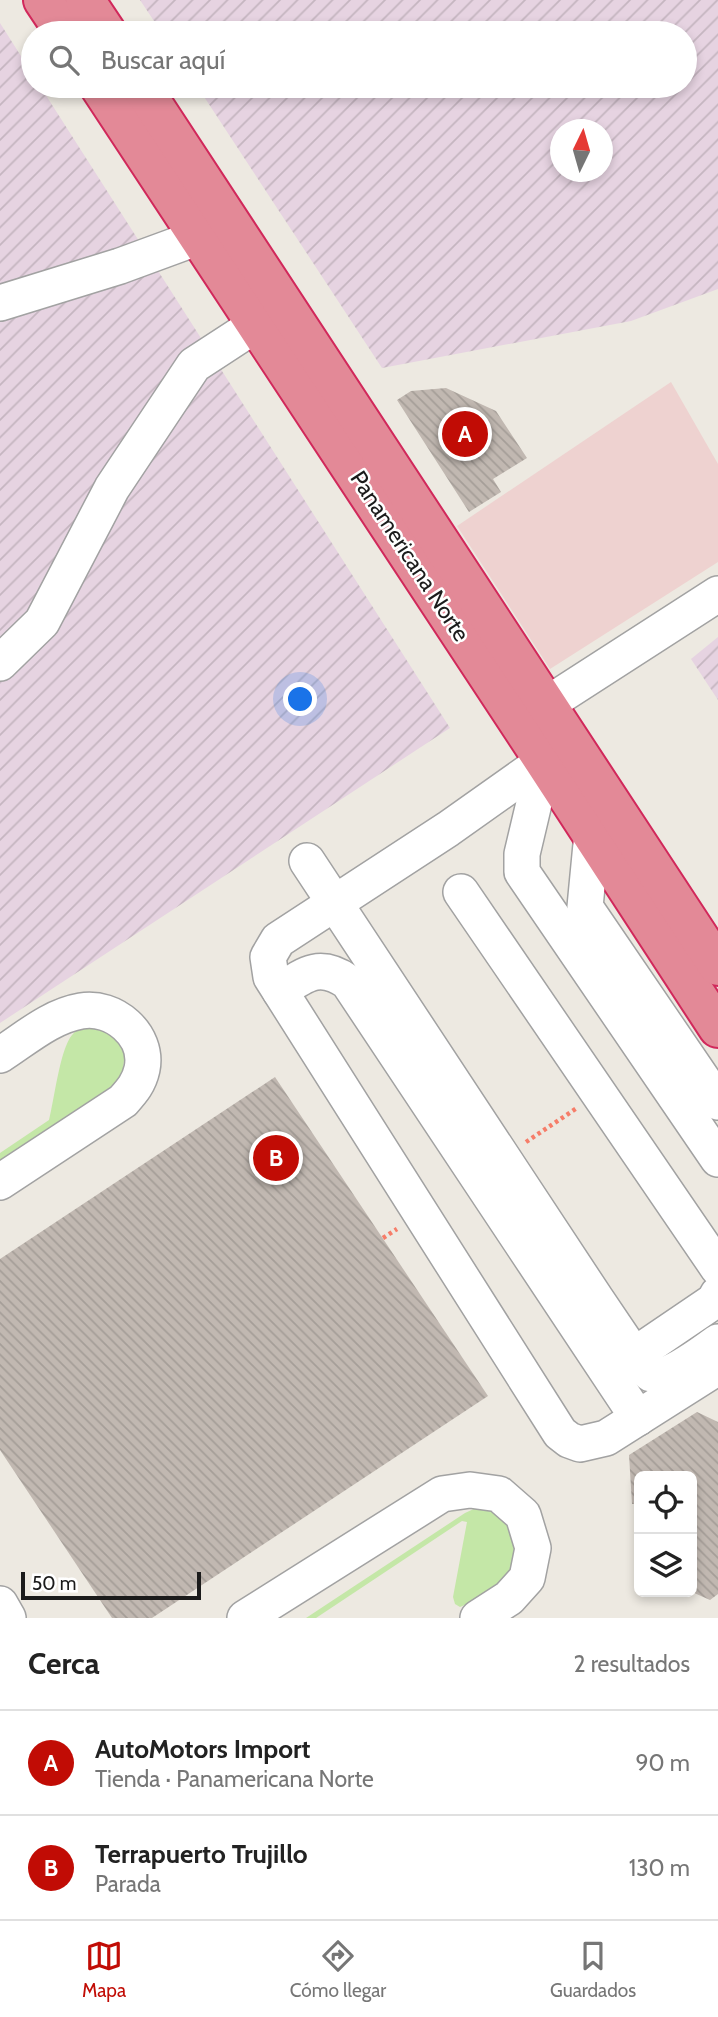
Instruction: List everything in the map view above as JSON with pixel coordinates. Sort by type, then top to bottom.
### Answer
[{"type":"highway","points":[[43,0],[57,21]]},
{"type":"highway","points":[[85,0],[99,21]]},
{"type":"highway","name":"Panamericana Norte","points":[[107,98],[257,324],[559,752],[718,965]]},
{"type":"highway","name":"Panamericana Norte","points":[[149,98],[533,713]]},
{"type":"highway","name":"Panamericana Norte","points":[[559,752],[592,834],[718,1028]]},
{"type":"street","points":[[0,303],[120,266],[199,236]]},
{"type":"street","points":[[0,663],[42,622],[112,488],[194,365],[257,324]]},
{"type":"street","points":[[533,713],[718,594]]},
{"type":"street","points":[[559,752],[448,830],[278,940],[268,957],[271,977],[560,1433],[580,1444],[606,1438],[718,1367]]},
{"type":"street","points":[[559,752],[522,853],[522,872],[718,1159]]},
{"type":"street","points":[[592,834],[585,907],[718,1102]]},
{"type":"street","points":[[307,861],[634,1356],[650,1374],[661,1375],[674,1371],[718,1342]]},
{"type":"street","points":[[461,892],[718,1268]]},
{"type":"street","points":[[280,991],[311,972],[327,971],[348,982],[638,1418]]},
{"type":"street","points":[[0,1055],[58,1018],[83,1010],[108,1012],[131,1028],[141,1048],[143,1067],[136,1087],[123,1101],[0,1182]]},
{"type":"street","points":[[634,1356],[714,1301],[718,1294]]},
{"type":"street","points":[[245,1618],[442,1494],[470,1490],[499,1494],[523,1515],[533,1548],[527,1578],[509,1598],[478,1618]]},
{"type":"street","points":[[0,1604],[8,1618]]},
{"type":"shaded area","points":[[140,0],[718,0],[718,289],[631,321],[382,368],[205,98],[697,98],[697,21],[154,21]]},
{"type":"shaded area","points":[[0,23],[21,56],[21,98],[48,98],[450,728],[0,1023]]},
{"type":"shaded area","points":[[671,382],[718,464],[718,562],[550,669],[457,526]]},
{"type":"shaded area","points":[[718,637],[718,700],[691,659]]},
{"type":"green space","points":[[102,1025],[115,1034],[125,1050],[123,1071],[108,1094],[0,1165],[0,1153],[49,1120],[61,1063],[72,1035],[82,1028]]},
{"type":"green space","points":[[478,1507],[491,1509],[505,1516],[518,1555],[508,1573],[487,1593],[460,1607],[455,1604],[453,1597],[467,1522],[462,1521],[316,1618],[306,1618],[465,1513]]},
{"type":"building","points":[[446,388],[496,411],[527,458],[493,479],[501,492],[469,512],[397,400],[411,391]]},
{"type":"building","points":[[275,1077],[488,1396],[152,1618],[112,1618],[0,1450],[0,1259]]},
{"type":"building","points":[[697,1412],[718,1422],[718,1594],[710,1600],[697,1594],[697,1471],[634,1471],[632,1504],[629,1455]]},
{"type":"place","name":"AutoMotors Import","points":[[465,434]]},
{"type":"place","name":"Terrapuerto Trujillo","points":[[276,1158]]}]
